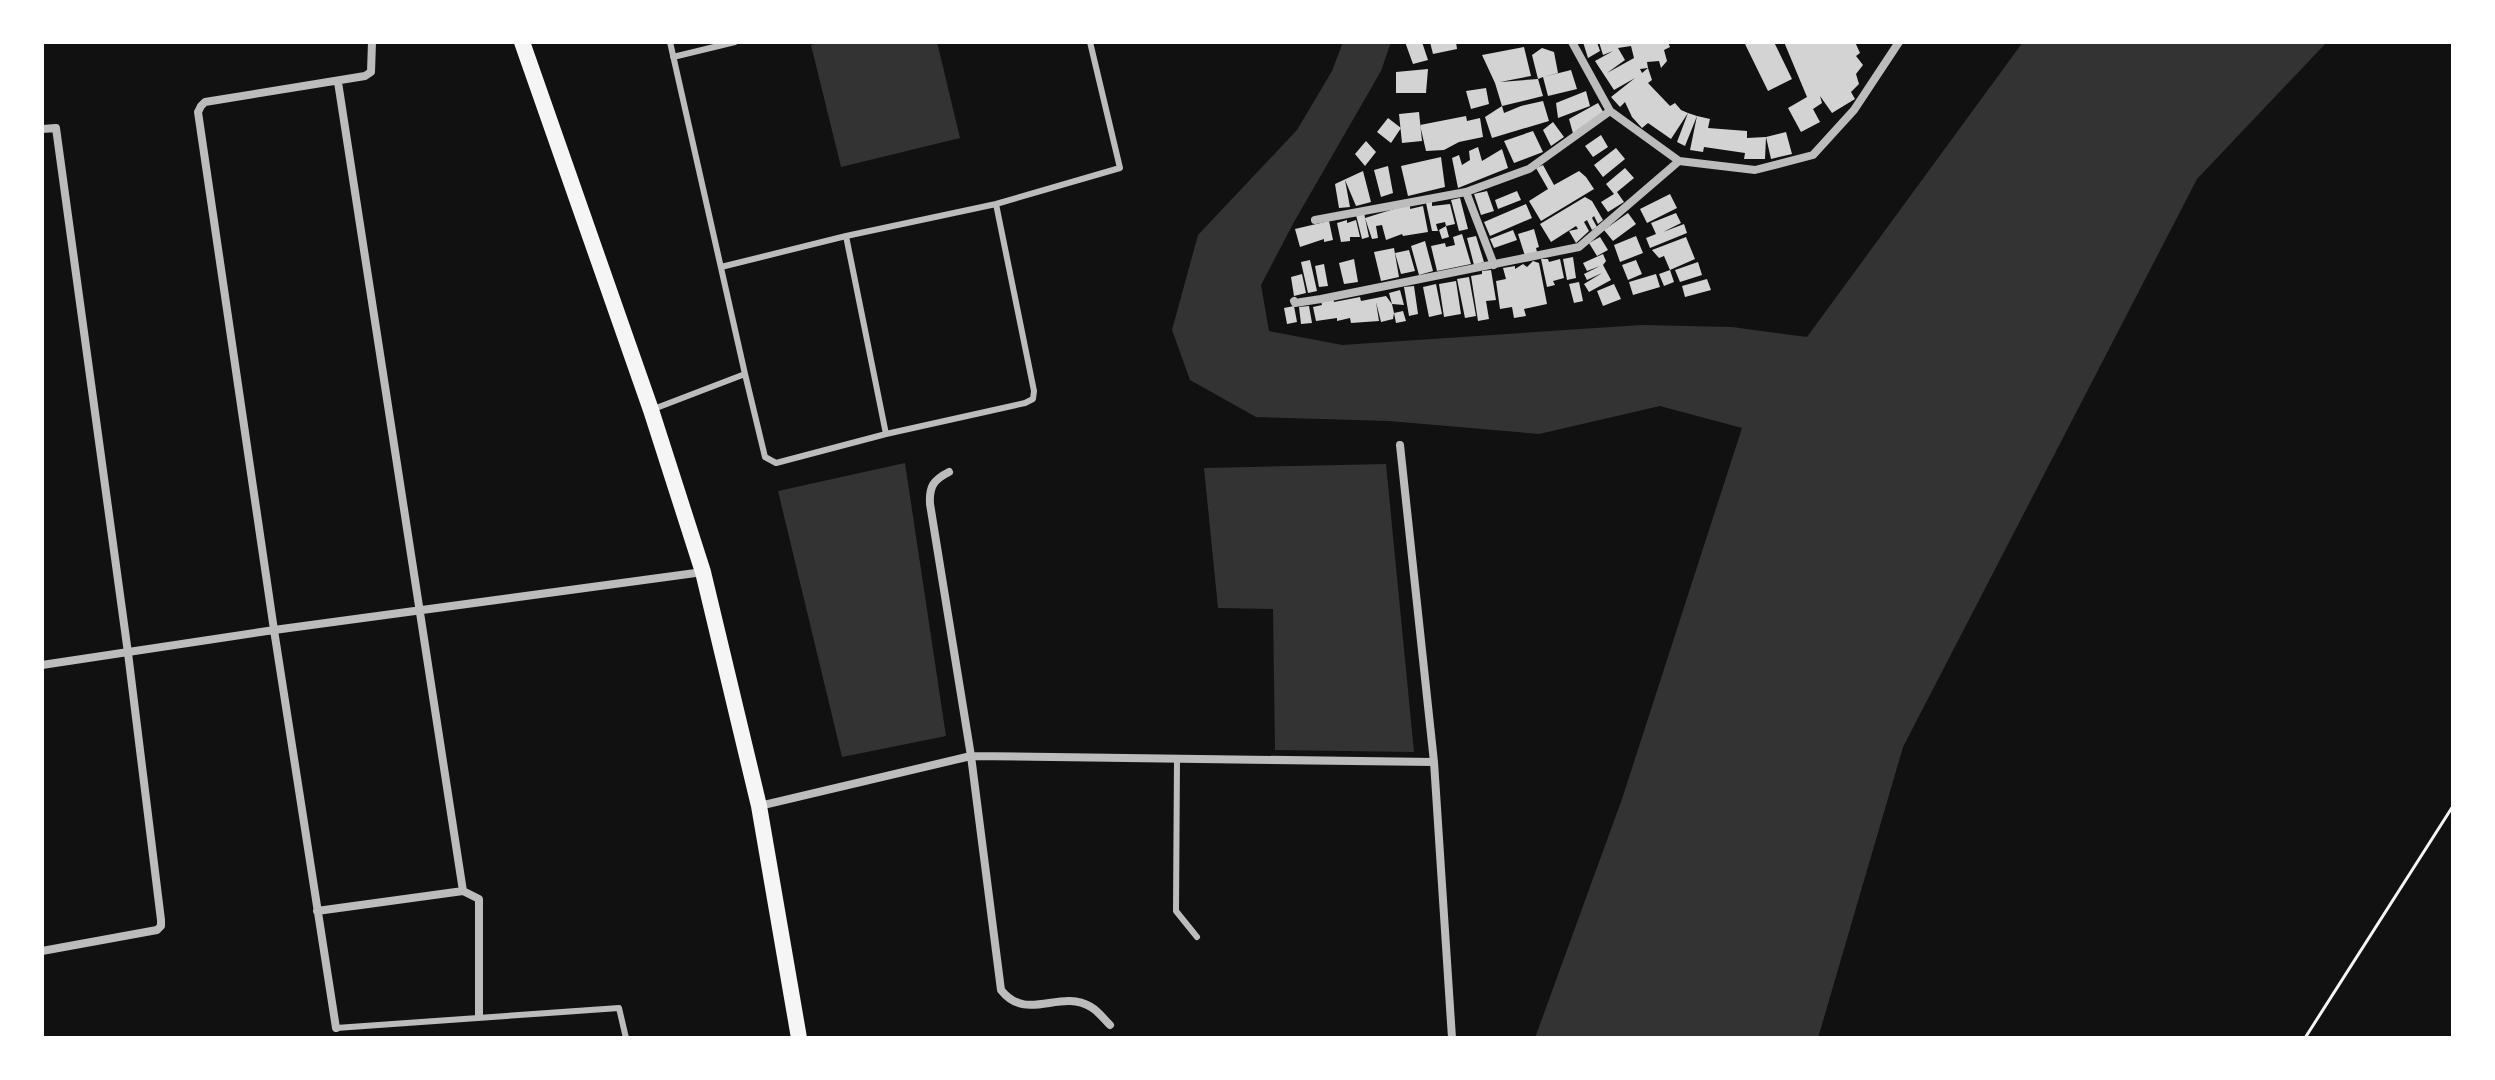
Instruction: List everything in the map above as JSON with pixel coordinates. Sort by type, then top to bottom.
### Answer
[{"type":"main road","points":[[522,42],[651,410],[703,572],[759,806],[799,1038]]},
{"type":"street","points":[[336,1028],[198,112],[205,102],[365,76],[371,72],[372,42]]},
{"type":"street","points":[[1572,42],[1610,111],[1679,161],[1755,170],[1813,155],[1854,110],[1899,42]]},
{"type":"street","points":[[338,82],[463,891]]},
{"type":"street","points":[[1315,220],[1466,192],[1529,169],[1610,111]]},
{"type":"street","points":[[42,129],[56,128],[128,653],[161,926],[157,930],[42,951]]},
{"type":"street","points":[[1294,301],[1321,299],[1579,247],[1679,161]]},
{"type":"street","points":[[1466,192],[1494,265]]},
{"type":"street","points":[[1400,445],[1434,762],[1452,1038]]},
{"type":"street","points":[[949,472],[936,478],[929,489],[930,504],[971,756],[1001,990],[1008,999],[1023,1006],[1070,1001],[1090,1006],[1110,1025]]},
{"type":"street","points":[[42,665],[703,572]]},
{"type":"street","points":[[759,806],[971,756],[1434,762]]},
{"type":"street","points":[[317,911],[463,891],[479,899],[479,1016]]},
{"type":"lane","points":[[670,42],[765,457],[776,463],[1033,399],[1034,391],[996,204]]},
{"type":"lane","points":[[673,57],[735,42]]},
{"type":"lane","points":[[721,267],[996,204],[1120,168],[1090,42]]},
{"type":"lane","points":[[846,236],[886,434]]},
{"type":"lane","points":[[651,410],[745,374]]},
{"type":"lane","points":[[1177,759],[1176,911],[1197,937]]},
{"type":"lane","points":[[336,1028],[619,1008],[626,1038]]},
{"type":"path","points":[[2305,1038],[2453,806]]},
{"type":"shaded area","points":[[825,42],[937,42],[960,138],[841,167],[811,45]]},
{"type":"shaded area","points":[[1343,42],[1391,42],[1381,71],[1261,285],[1269,331],[1342,345],[1641,325],[1732,327],[1807,337],[2023,42],[2327,42],[2197,179],[1903,747],[1818,1038],[1535,1038],[1622,799],[1742,428],[1660,406],[1539,434],[1389,421],[1256,417],[1190,380],[1172,330],[1198,235],[1297,130],[1332,71]]},
{"type":"shaded area","points":[[905,463],[946,736],[842,757],[778,491]]},
{"type":"shaded area","points":[[1386,464],[1414,752],[1275,750],[1273,609],[1218,608],[1204,468]]},
{"type":"building","points":[[1405,42],[1422,42],[1428,60],[1413,64]]},
{"type":"building","points":[[1430,42],[1456,42],[1457,49],[1433,54]]},
{"type":"building","points":[[1583,42],[1597,42],[1600,51],[1588,58]]},
{"type":"building","points":[[1599,42],[1668,42],[1670,47],[1664,50],[1667,61],[1661,68],[1659,61],[1647,62],[1652,80],[1648,83],[1670,106],[1675,103],[1688,113],[1671,139],[1648,123],[1642,128],[1625,102],[1620,107],[1611,97],[1635,78],[1614,90],[1595,61],[1613,51],[1603,55]],"holes":[[[1631,46],[1634,58],[1607,73],[1625,60],[1618,48]]]},
{"type":"building","points":[[1744,42],[1774,42],[1792,79],[1768,91]]},
{"type":"building","points":[[1784,42],[1855,42],[1860,53],[1856,56],[1863,65],[1856,74],[1859,84],[1851,92],[1855,99],[1832,113],[1820,96],[1822,103],[1813,109],[1820,122],[1801,132],[1788,108],[1807,97]]},
{"type":"building","points":[[1524,47],[1531,76],[1500,82],[1538,79],[1543,96],[1502,106],[1482,55]]},
{"type":"building","points":[[1542,48],[1554,52],[1558,73],[1538,79],[1532,55]]},
{"type":"building","points":[[1428,69],[1426,93],[1396,93],[1396,72]]},
{"type":"building","points":[[1571,70],[1577,89],[1548,96],[1543,77]]},
{"type":"building","points":[[1486,88],[1489,104],[1471,109],[1466,91]]},
{"type":"building","points":[[1586,91],[1590,106],[1558,118],[1556,103]]},
{"type":"building","points":[[1543,101],[1549,121],[1492,138],[1485,117],[1502,106],[1504,113]]},
{"type":"building","points":[[1598,103],[1605,115],[1574,137],[1569,119]]},
{"type":"building","points":[[1419,112],[1422,141],[1402,143],[1399,114]]},
{"type":"building","points":[[1688,113],[1697,116],[1685,146],[1677,142]]},
{"type":"building","points":[[1466,116],[1467,121],[1480,118],[1483,137],[1459,142],[1444,150],[1426,151],[1420,125]]},
{"type":"building","points":[[1697,116],[1710,119],[1708,128],[1747,131],[1747,138],[1766,137],[1765,159],[1744,159],[1745,153],[1704,147],[1703,152],[1690,150]]},
{"type":"building","points":[[1388,118],[1401,128],[1391,143],[1377,132]]},
{"type":"building","points":[[1553,122],[1564,137],[1551,146],[1543,130]]},
{"type":"building","points":[[1533,131],[1543,152],[1514,163],[1504,141]]},
{"type":"building","points":[[1786,132],[1792,154],[1771,159],[1766,137]]},
{"type":"building","points":[[1601,135],[1608,147],[1593,157],[1585,146]]},
{"type":"building","points":[[1366,141],[1376,152],[1365,166],[1355,154]]},
{"type":"building","points":[[1478,147],[1482,161],[1502,149],[1508,168],[1458,188],[1452,158],[1459,155],[1462,165],[1470,160],[1469,151]]},
{"type":"building","points":[[1616,148],[1625,159],[1603,177],[1594,165]]},
{"type":"building","points":[[1441,157],[1445,187],[1408,196],[1401,166]]},
{"type":"building","points":[[1543,165],[1554,185],[1579,171],[1594,189],[1541,221],[1529,201],[1548,189],[1536,168]]},
{"type":"building","points":[[1388,166],[1393,193],[1381,197],[1374,170]]},
{"type":"building","points":[[1625,168],[1634,178],[1617,192],[1624,202],[1608,212],[1601,202],[1614,194],[1606,184]]},
{"type":"building","points":[[1363,171],[1371,202],[1356,206],[1345,180],[1350,207],[1339,208],[1335,184]]},
{"type":"building","points":[[1487,191],[1494,211],[1481,215],[1474,194]]},
{"type":"building","points":[[1517,191],[1521,200],[1498,209],[1495,200]]},
{"type":"building","points":[[1670,194],[1677,208],[1647,223],[1640,209]]},
{"type":"building","points":[[1585,197],[1592,201],[1603,220],[1598,224],[1594,216],[1592,218],[1597,227],[1592,230],[1587,220],[1584,222],[1589,231],[1576,243],[1569,231],[1578,229],[1576,226],[1551,242],[1540,224]]},
{"type":"building","points":[[1460,198],[1468,229],[1459,231],[1451,200]]},
{"type":"building","points":[[1432,201],[1432,206],[1450,204],[1455,224],[1436,224],[1438,231],[1432,231],[1426,203]]},
{"type":"building","points":[[1410,204],[1410,209],[1423,206],[1428,232],[1402,234],[1386,240],[1382,225],[1376,226],[1378,238],[1372,239],[1365,218]]},
{"type":"building","points":[[1526,204],[1532,218],[1490,236],[1484,222]]},
{"type":"building","points":[[1364,211],[1369,237],[1362,239],[1356,215]]},
{"type":"building","points":[[1628,213],[1636,224],[1613,241],[1604,230]]},
{"type":"building","points":[[1676,213],[1681,223],[1663,232],[1684,224],[1687,233],[1650,248],[1646,238],[1656,234],[1651,223]]},
{"type":"building","points":[[1347,220],[1347,223],[1356,220],[1360,237],[1350,237],[1350,241],[1341,242],[1337,223]]},
{"type":"building","points":[[1329,221],[1333,240],[1324,242],[1324,239],[1300,247],[1295,229]]},
{"type":"building","points":[[1446,226],[1449,237],[1442,239],[1439,230]]},
{"type":"building","points":[[1534,229],[1539,247],[1536,248],[1537,252],[1525,256],[1518,234]]},
{"type":"building","points":[[1513,230],[1517,240],[1494,248],[1490,239]]},
{"type":"building","points":[[1462,234],[1471,264],[1437,271],[1431,246],[1445,243],[1446,247],[1455,245],[1453,237]]},
{"type":"building","points":[[1476,236],[1484,262],[1474,265],[1467,238]]},
{"type":"building","points":[[1636,236],[1643,253],[1620,262],[1614,245]]},
{"type":"building","points":[[1600,237],[1608,250],[1597,256],[1589,243]]},
{"type":"building","points":[[1686,237],[1695,259],[1670,270],[1664,256],[1659,258],[1652,250]]},
{"type":"building","points":[[1425,241],[1433,271],[1419,275],[1411,246]]},
{"type":"building","points":[[1394,248],[1399,277],[1381,281],[1374,252]]},
{"type":"building","points":[[1409,250],[1415,271],[1401,274],[1395,253]]},
{"type":"building","points":[[1603,254],[1606,261],[1603,265],[1611,280],[1589,292],[1584,284],[1602,273],[1587,280],[1584,274],[1600,266],[1587,271],[1583,263]]},
{"type":"building","points":[[1573,257],[1576,278],[1567,280],[1563,259]]},
{"type":"building","points":[[1354,259],[1358,282],[1344,284],[1339,263]]},
{"type":"building","points":[[1541,259],[1548,259],[1549,262],[1560,259],[1564,278],[1553,281],[1555,285],[1547,287]]},
{"type":"building","points":[[1310,260],[1317,291],[1308,293],[1301,262]]},
{"type":"building","points":[[1636,260],[1642,274],[1628,280],[1622,265]]},
{"type":"building","points":[[1533,261],[1539,263],[1547,304],[1524,309],[1526,316],[1514,318],[1512,307],[1500,309],[1496,281],[1506,279],[1503,268],[1515,266],[1515,269],[1523,264],[1527,267]]},
{"type":"building","points":[[1698,262],[1702,275],[1680,282],[1675,270]]},
{"type":"building","points":[[1324,264],[1328,286],[1319,287],[1315,266]]},
{"type":"building","points":[[1491,270],[1496,300],[1486,301],[1489,319],[1478,321],[1471,276]]},
{"type":"building","points":[[1670,270],[1674,282],[1664,286],[1659,274]]},
{"type":"building","points":[[1302,274],[1306,293],[1294,296],[1291,277]]},
{"type":"building","points":[[1656,274],[1660,287],[1633,295],[1629,282]]},
{"type":"building","points":[[1469,277],[1476,316],[1465,318],[1457,279]]},
{"type":"building","points":[[1707,279],[1711,290],[1685,297],[1682,286]]},
{"type":"building","points":[[1456,281],[1461,314],[1444,317],[1439,284]]},
{"type":"building","points":[[1579,282],[1583,301],[1574,303],[1569,284]]},
{"type":"building","points":[[1436,284],[1442,314],[1429,317],[1423,287]]},
{"type":"building","points":[[1614,284],[1621,299],[1603,306],[1597,291]]},
{"type":"building","points":[[1414,286],[1418,314],[1409,316],[1404,287]]},
{"type":"building","points":[[1400,290],[1404,305],[1392,304],[1389,293]]},
{"type":"building","points":[[1386,296],[1392,304],[1393,319],[1381,322],[1376,302],[1379,321],[1351,323],[1350,318],[1337,321],[1337,318],[1316,321],[1313,307],[1333,298],[1334,302],[1360,297],[1361,301]]},
{"type":"building","points":[[1294,306],[1297,322],[1287,324],[1284,308]]},
{"type":"building","points":[[1309,306],[1312,323],[1301,324],[1299,307]]},
{"type":"building","points":[[1403,311],[1406,321],[1396,323],[1394,313]]}]
